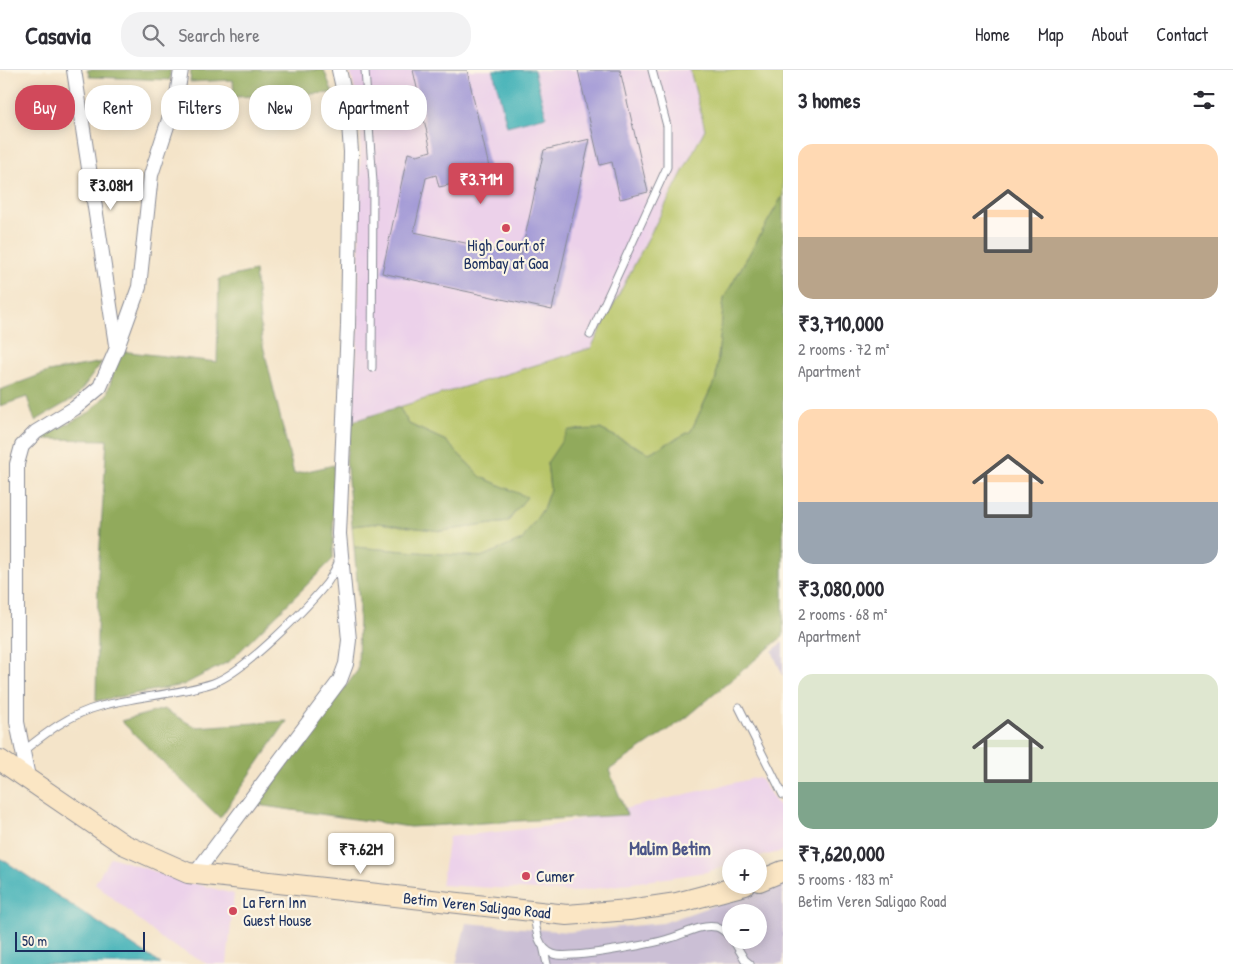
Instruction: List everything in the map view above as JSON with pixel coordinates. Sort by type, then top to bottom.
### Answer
[{"type":"main road","name":"Betim Veren Saligao Road","points":[[0,760],[28,777],[124,844],[188,873],[567,915],[629,910],[677,903],[722,891]]},
{"type":"main road","points":[[767,878],[783,871]]},
{"type":"street","points":[[74,70],[116,348]]},
{"type":"street","points":[[28,777],[17,722],[17,464],[22,446],[36,432],[75,408],[100,387],[139,287],[151,175],[177,95],[181,70]]},
{"type":"street","points":[[194,874],[340,680],[346,664],[348,640],[339,534],[348,326],[351,152],[348,110],[339,70]]},
{"type":"lane","points":[[364,70],[373,182],[372,368]]},
{"type":"lane","points":[[590,335],[667,166],[667,126],[652,70]]},
{"type":"lane","points":[[22,752],[54,727],[74,716],[101,706],[181,692],[215,682],[236,671],[308,603],[328,581],[341,557]]},
{"type":"lane","points":[[739,707],[783,795]]},
{"type":"lane","points":[[534,911],[537,935],[543,946],[546,964]]},
{"type":"lane","points":[[543,946],[553,954],[571,955],[654,943],[699,928],[716,927],[722,930]]},
{"type":"lane","points":[[738,949],[750,964]]},
{"type":"shaded area","name":"High Court of Bombay at Goa","points":[[350,70],[690,70],[705,129],[591,348],[353,421],[358,327],[361,130],[427,130],[427,85],[354,85]]},
{"type":"shaded area","points":[[783,642],[783,676],[772,651]]},
{"type":"shaded area","points":[[759,777],[783,812],[783,851],[767,855],[767,849],[722,849],[722,868],[706,872],[572,892],[441,885],[449,837],[551,826]]},
{"type":"shaded area","points":[[111,857],[171,877],[234,894],[227,964],[207,964],[163,940],[95,883]]},
{"type":"shaded area","points":[[783,881],[783,964],[456,964],[466,923],[568,932],[663,923],[746,894],[767,894],[767,887]]},
{"type":"green space","points":[[87,70],[170,70],[170,80],[90,77]]},
{"type":"green space","points":[[191,70],[324,70],[330,85],[321,85],[321,93],[311,94],[311,85],[249,85],[249,96],[239,97],[239,85],[233,85],[233,80],[190,82]]},
{"type":"green space","points":[[690,70],[783,70],[783,195],[724,298],[716,378],[691,431],[649,453],[600,429],[547,463],[550,489],[543,509],[523,540],[481,557],[354,547],[352,526],[379,523],[441,531],[508,522],[526,497],[481,477],[446,441],[409,424],[399,407],[591,348],[705,129]]},
{"type":"green space","points":[[783,195],[783,636],[686,718],[609,770],[627,815],[410,827],[257,805],[358,670],[359,603],[354,547],[481,557],[522,540],[543,509],[550,489],[547,463],[569,430],[600,429],[649,453],[691,431],[716,378],[724,298]]},
{"type":"green space","points":[[255,271],[262,341],[294,474],[334,465],[333,559],[230,661],[183,685],[96,701],[98,574],[107,440],[38,439],[90,412],[107,394],[120,351],[217,362],[219,279]]},
{"type":"green space","points":[[102,362],[76,397],[35,421],[27,397],[0,406],[0,390],[48,372]]},
{"type":"green space","points":[[399,407],[409,424],[446,441],[481,477],[527,497],[507,522],[441,531],[379,523],[352,526],[346,458],[353,421]]},
{"type":"green space","points":[[164,709],[195,727],[287,721],[220,818],[121,721]]},
{"type":"water","points":[[493,70],[534,70],[546,116],[507,126]]},
{"type":"water","points":[[0,858],[161,964],[0,964]]},
{"type":"building","points":[[413,70],[467,70],[491,176],[439,187],[436,175],[426,178],[414,232],[521,255],[544,150],[590,139],[552,310],[382,273],[408,153],[417,155],[431,151],[426,130],[427,85],[416,85]]},
{"type":"building","points":[[578,70],[620,70],[648,192],[620,199],[612,162],[600,165]]},
{"type":"place","name":"High Court of Bombay at Goa","points":[[506,228]]},
{"type":"place","name":"Cumer","points":[[526,876]]},
{"type":"place","name":"La Fern Inn Guest House","points":[[233,911]]},
{"type":"district","name":"Malim Betim","points":[[670,849]]}]
